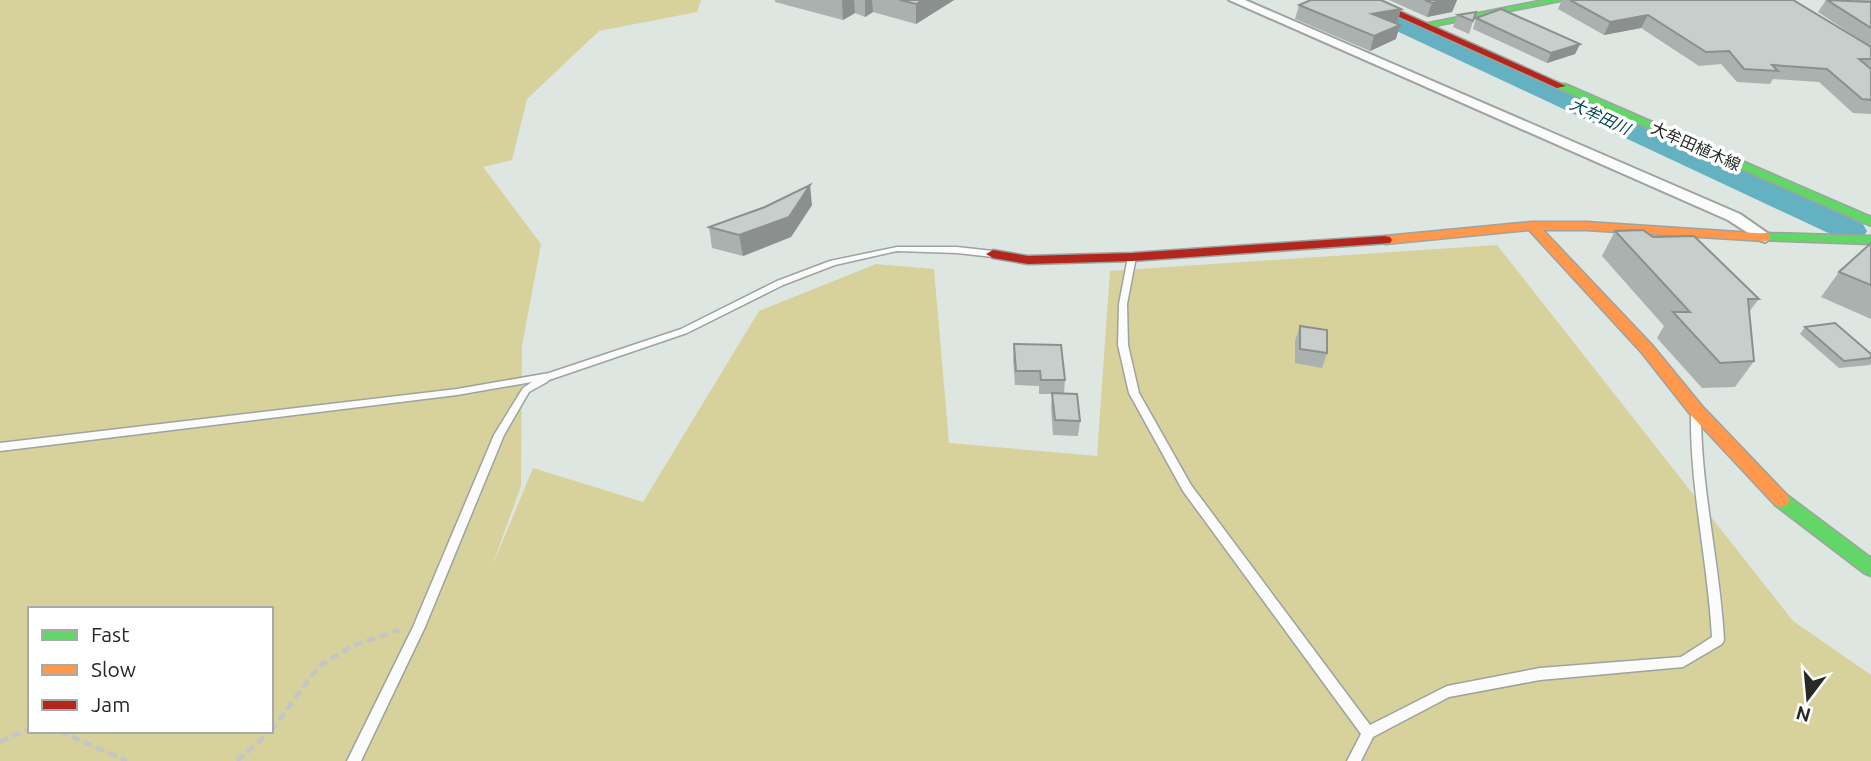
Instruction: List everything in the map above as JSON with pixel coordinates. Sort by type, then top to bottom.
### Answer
[{"type":"street","points":[[1235,0],[1721,212],[1765,237]]},
{"type":"street","name":"大牟田植木線","points":[[1367,0],[1871,222]]},
{"type":"street","points":[[1424,25],[1560,0]]},
{"type":"street","points":[[1532,226],[1647,349],[1696,410],[1791,510],[1871,568]]},
{"type":"street","points":[[993,254],[1028,260],[1132,257],[1242,247],[1437,236],[1532,226],[1586,226],[1765,237],[1871,240]]},
{"type":"lane","points":[[0,447],[457,392],[550,376],[684,331],[780,283],[833,263],[897,249],[957,250],[993,254]]},
{"type":"lane","points":[[1132,257],[1123,304],[1124,345],[1134,393],[1187,488],[1368,733]]},
{"type":"lane","points":[[354,761],[419,627],[499,435],[526,390],[550,376]]},
{"type":"lane","points":[[1354,761],[1368,733],[1447,692],[1540,674],[1683,662],[1718,640],[1717,604],[1701,508],[1696,454],[1696,410]]},
{"type":"path","points":[[273,729],[283,721],[312,673],[337,654],[390,632],[419,627]]},
{"type":"path","points":[[0,742],[28,729]]},
{"type":"path","points":[[64,733],[127,761]]},
{"type":"path","points":[[237,761],[269,733]]},
{"type":"shaded area","points":[[0,0],[701,0],[697,12],[599,31],[527,99],[512,160],[483,167],[541,244],[522,346],[521,486],[491,569],[533,468],[643,502],[759,311],[876,264],[934,269],[949,443],[1097,456],[1110,271],[1497,245],[1793,621],[1871,675],[1871,761],[0,761]]},
{"type":"building","points":[[900,0],[923,0],[916,4]]},
{"type":"building","points":[[1311,0],[1381,0],[1401,9],[1372,14],[1400,25],[1374,36],[1299,5]]},
{"type":"building","points":[[1425,0],[1448,0],[1432,3]]},
{"type":"building","points":[[1570,0],[1793,0],[1871,47],[1871,59],[1859,59],[1871,69],[1871,100],[1862,99],[1827,69],[1772,65],[1778,71],[1744,69],[1729,51],[1706,52],[1648,15],[1610,22]]},
{"type":"building","points":[[1827,0],[1871,2],[1871,28]]},
{"type":"building","points":[[1501,9],[1580,44],[1551,53],[1476,18]]},
{"type":"building","points":[[1476,12],[1473,21],[1458,15]]},
{"type":"building","points":[[810,185],[789,217],[739,235],[709,227],[765,207]]},
{"type":"building","points":[[1643,230],[1653,237],[1694,236],[1759,299],[1748,299],[1754,361],[1720,363],[1673,312],[1690,312],[1615,231]]},
{"type":"building","points":[[1871,243],[1871,285],[1839,272]]},
{"type":"building","points":[[1835,323],[1871,354],[1871,358],[1844,361],[1805,327]]},
{"type":"building","points":[[1300,326],[1327,330],[1327,353],[1300,349]]},
{"type":"building","points":[[1014,344],[1061,345],[1065,380],[1041,380],[1040,371],[1016,371]]},
{"type":"building","points":[[1052,393],[1077,394],[1080,421],[1055,420]]},
{"type":"waterway","name":"大牟田川","points":[[1349,0],[1851,231]]},
{"type":"traffic: fast","points":[[1424,25],[1560,0]]},
{"type":"traffic: fast","points":[[1561,86],[1871,222]]},
{"type":"traffic: fast","points":[[1765,237],[1871,240]]},
{"type":"traffic: fast","points":[[1781,500],[1871,568]]},
{"type":"traffic: slow","points":[[1532,226],[1647,349],[1696,410],[1781,500]]},
{"type":"traffic: slow","points":[[1385,240],[1532,226],[1586,226],[1765,237]]},
{"type":"traffic: jam","points":[[1367,0],[1561,86]]},
{"type":"traffic: jam","points":[[993,254],[1028,260],[1132,257],[1385,240]]}]
